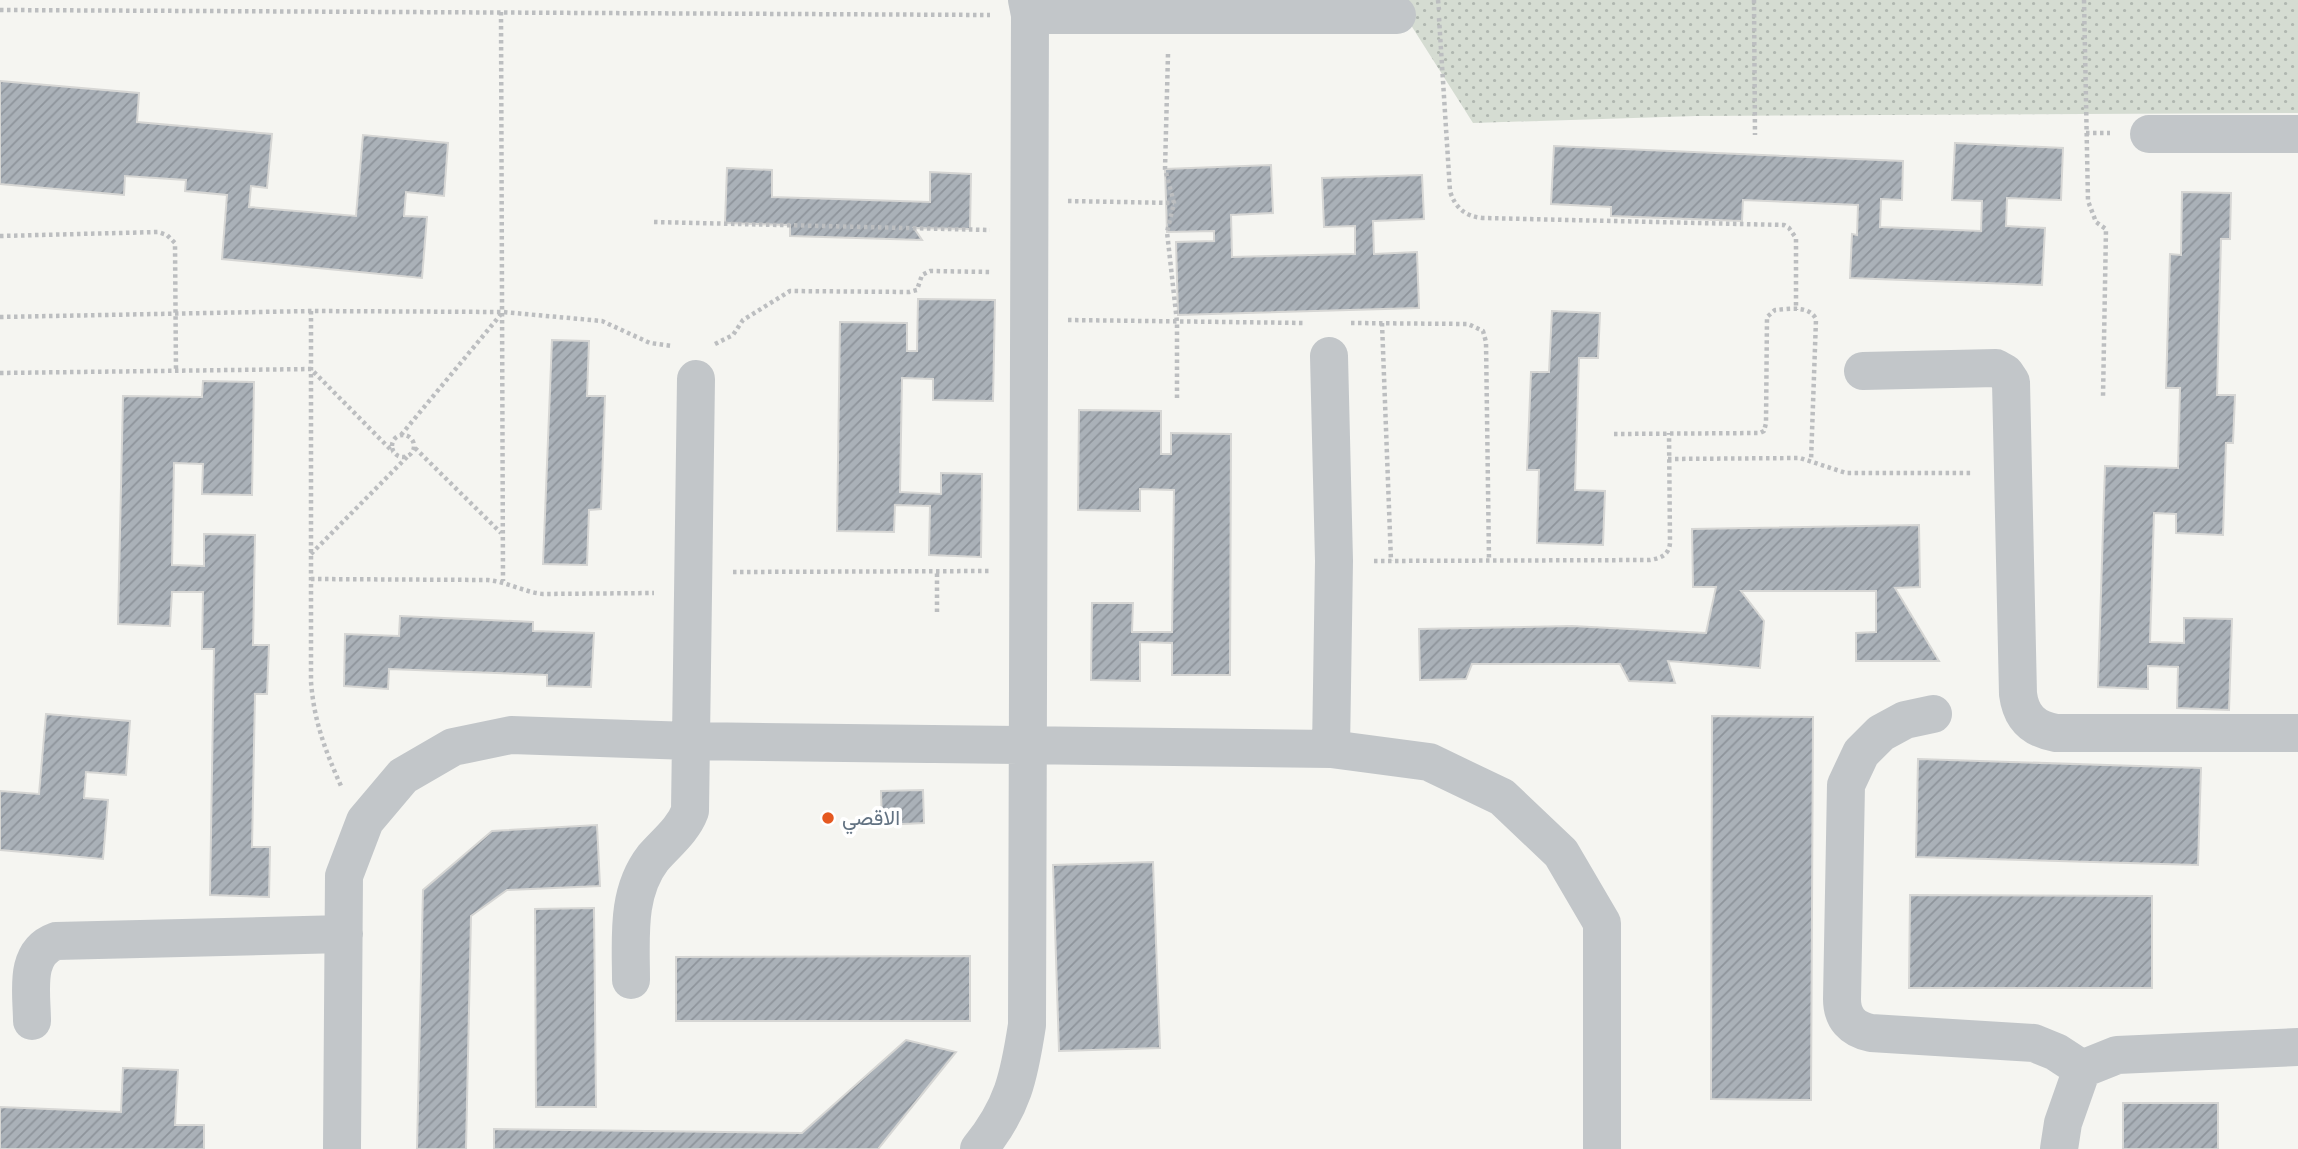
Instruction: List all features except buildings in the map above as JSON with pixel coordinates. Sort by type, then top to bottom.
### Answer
[{"type":"street","points":[[979,1149],[998,1127],[1019,1078],[1027,1025],[1029,216],[1035,5],[1169,15],[1396,15]]},
{"type":"street","points":[[2149,134],[2298,134]]},
{"type":"street","points":[[631,979],[635,891],[652,860],[686,820],[690,811],[696,356]]},
{"type":"street","points":[[1329,356],[1334,561],[1331,749]]},
{"type":"street","points":[[1863,371],[1985,367],[1996,368],[2005,373],[2011,382],[2018,694],[2020,709],[2029,722],[2041,730],[2056,733],[2298,733]]},
{"type":"street","points":[[1933,714],[1905,720],[1881,733],[1861,752],[1846,785],[1842,1009],[1852,1026],[1861,1031],[2034,1043],[2056,1052],[2082,1069]]},
{"type":"street","points":[[342,1149],[344,876],[365,821],[403,776],[453,747],[511,735],[690,741],[1331,749],[1429,762],[1502,797],[1561,853],[1602,923],[1602,1149]]},
{"type":"street","points":[[32,1021],[32,967],[35,958],[47,944],[344,934]]},
{"type":"street","points":[[2059,1149],[2063,1123],[2082,1069],[2117,1055],[2298,1047]]},
{"type":"path","points":[[1438,0],[1450,191],[1458,208],[1465,214],[1484,218],[1784,225],[1796,238],[1796,310]]},
{"type":"path","points":[[1754,0],[1755,135]]},
{"type":"path","points":[[2084,0],[2088,201],[2096,222],[2106,229],[2103,397]]},
{"type":"path","points":[[0,10],[501,12],[1035,5]]},
{"type":"path","points":[[501,12],[503,581]]},
{"type":"path","points":[[1169,15],[1165,169],[1174,203],[1167,232],[1177,322],[1177,400]]},
{"type":"path","points":[[654,222],[1029,216],[1174,203]]},
{"type":"path","points":[[0,236],[158,232],[167,235],[175,243],[176,372]]},
{"type":"path","points":[[0,317],[311,311],[503,312],[587,318],[614,326],[640,340],[696,356],[727,340],[743,320],[790,291],[909,292],[916,290],[922,275],[930,271],[1029,272]]},
{"type":"path","points":[[1614,434],[1760,433],[1766,424],[1766,321],[1775,310],[1811,311],[1816,319],[1811,461]]},
{"type":"path","points":[[311,311],[311,682],[314,714],[327,756],[344,792],[365,821]]},
{"type":"path","points":[[393,452],[393,441],[401,435],[503,312]]},
{"type":"path","points":[[1382,323],[1391,561]]},
{"type":"path","points":[[0,373],[311,369],[397,456],[408,456]]},
{"type":"path","points":[[1334,561],[1661,558],[1669,550],[1670,543],[1668,433]]},
{"type":"path","points":[[401,435],[411,438],[415,448],[502,534]]},
{"type":"path","points":[[311,554],[415,448]]},
{"type":"path","points":[[1668,459],[1800,458],[1846,473],[2014,473]]},
{"type":"path","points":[[311,579],[503,581],[529,593],[543,594],[693,582],[1029,571]]},
{"type":"path","points":[[937,572],[937,612]]},
{"type":"shaded area","points":[[1395,0],[2298,0],[2298,113],[1696,116],[1473,123]]},
{"type":"place","name":"الاقصي","points":[[828,818]]}]
